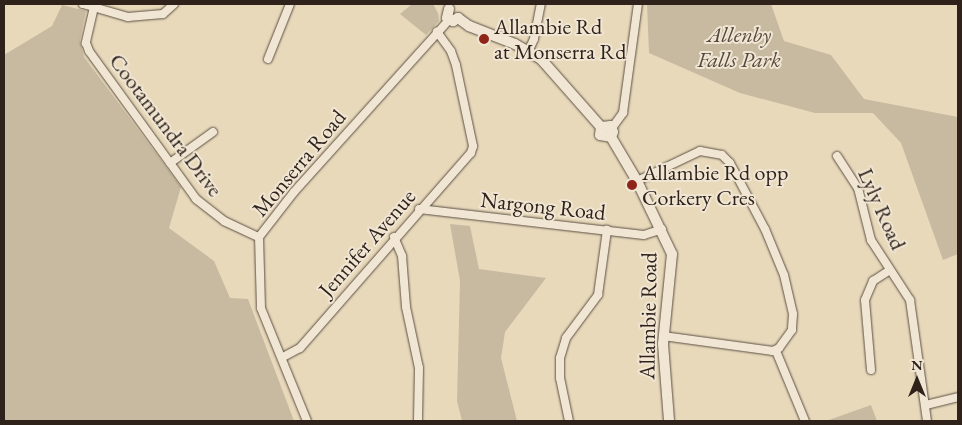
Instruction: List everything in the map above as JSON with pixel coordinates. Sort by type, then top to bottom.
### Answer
[{"type":"main road","points":[[447,6],[446,14],[453,19],[528,50]]},
{"type":"main road","name":"Allambie Road","points":[[528,50],[548,66],[601,127],[600,135],[612,132],[662,230],[672,260],[663,336],[669,421]]},
{"type":"street","points":[[83,4],[128,17],[163,14],[174,4]]},
{"type":"street","points":[[268,59],[290,4]]},
{"type":"street","points":[[528,50],[534,39],[541,4]]},
{"type":"street","points":[[612,132],[623,113],[638,4]]},
{"type":"street","name":"Cootamundra Drive","points":[[94,7],[86,43],[89,51],[170,163],[206,209],[238,230],[259,238]]},
{"type":"street","name":"Monserra Road","points":[[307,421],[283,357],[261,308],[259,238],[294,192],[437,32],[453,19]]},
{"type":"street","name":"Jennifer Avenue","points":[[283,357],[300,348],[394,237],[471,153],[473,146],[451,50],[437,32]]},
{"type":"street","points":[[170,163],[214,132]]},
{"type":"street","points":[[637,181],[700,151],[722,154],[730,163],[765,229],[784,275],[793,322],[792,330],[776,351]]},
{"type":"street","name":"Lyly Road","points":[[836,156],[858,188],[871,240],[910,300],[927,421]]},
{"type":"street","name":"Nargong Road","points":[[419,209],[644,235],[662,230]]},
{"type":"street","points":[[569,421],[560,378],[560,358],[566,338],[598,295],[608,230]]},
{"type":"street","points":[[394,237],[402,256],[406,307],[419,368],[418,421]]},
{"type":"street","points":[[871,370],[865,300],[873,281],[890,270]]},
{"type":"street","points":[[663,336],[776,351]]},
{"type":"street","points":[[776,351],[805,421]]},
{"type":"street","points":[[926,405],[958,398]]},
{"type":"green space","points":[[412,4],[433,4],[438,13],[439,21],[426,35],[400,14]]},
{"type":"green space","name":"Allenby Falls Park","points":[[647,4],[771,4],[784,41],[831,55],[864,99],[958,117],[958,254],[943,260],[901,143],[873,113],[815,113],[740,93],[649,53]]},
{"type":"green space","points":[[62,5],[86,11],[80,41],[84,57],[181,187],[169,228],[214,261],[230,298],[248,299],[294,421],[4,421],[4,55],[52,26]]},
{"type":"green space","points":[[450,224],[470,226],[479,269],[546,278],[505,332],[501,358],[517,421],[462,421],[457,401],[460,281]]},
{"type":"green space","points":[[871,405],[877,421],[826,421]]},
{"type":"place","name":"Allambie Rd at Monserra Rd","points":[[484,39]]},
{"type":"place","name":"Allambie Rd opp Corkery Cres","points":[[632,185]]}]
